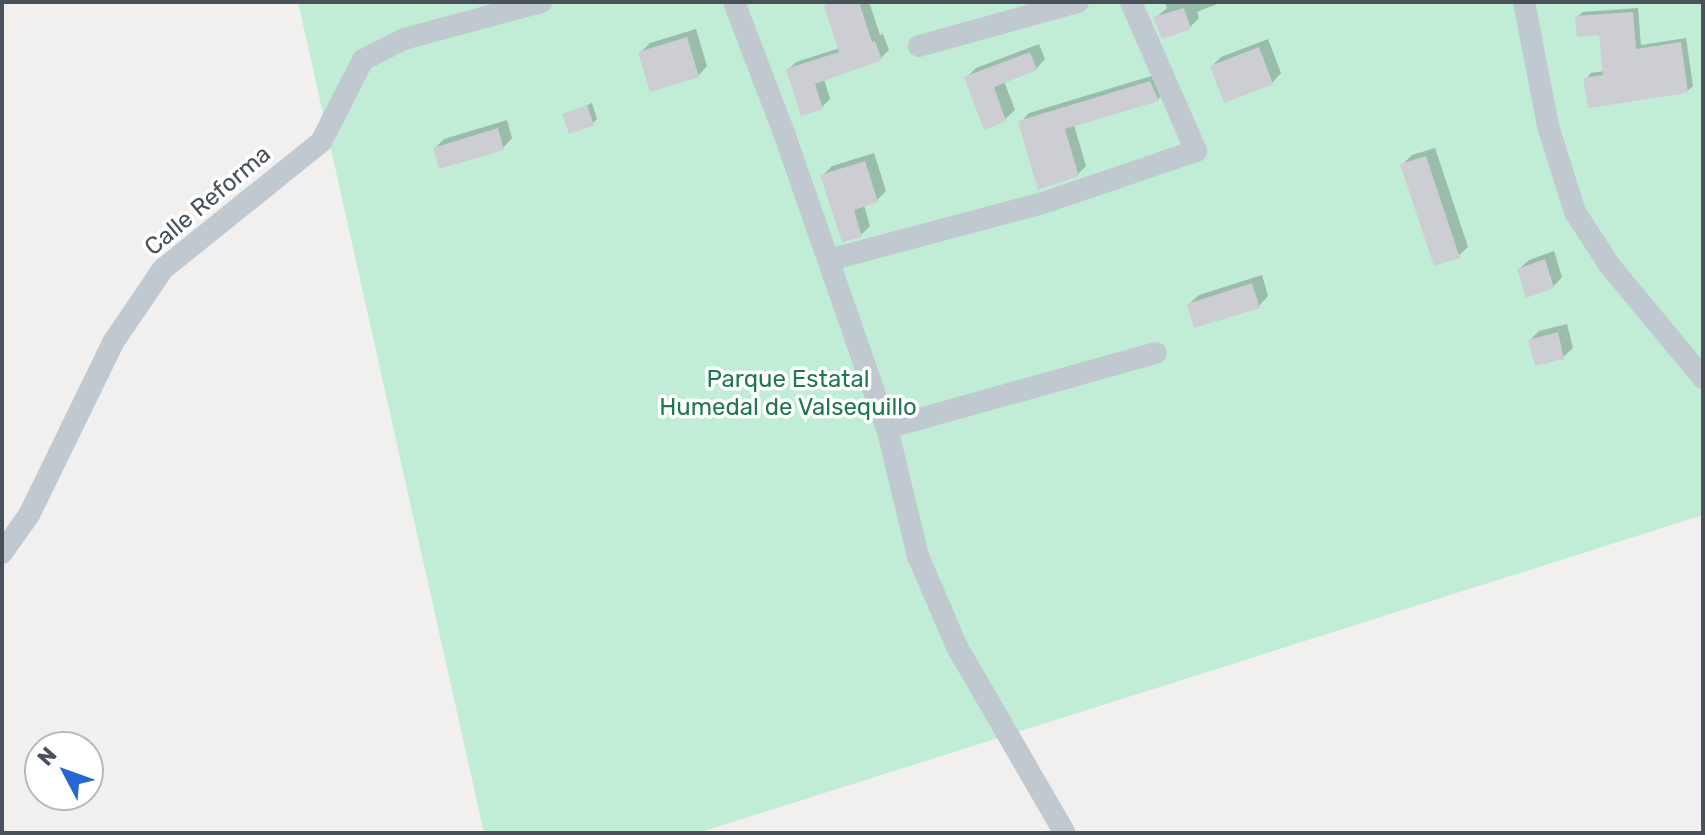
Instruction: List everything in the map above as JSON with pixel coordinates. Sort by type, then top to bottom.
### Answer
[{"type":"street","name":"Calle Reforma","points":[[2,553],[29,515],[114,341],[163,269],[321,142],[363,60],[404,39],[541,2]]},
{"type":"street","points":[[734,2],[887,428],[910,533],[957,647],[1065,833]]},
{"type":"street","points":[[919,46],[1078,2]]},
{"type":"street","points":[[829,260],[1040,204],[1196,151],[1131,2]]},
{"type":"street","points":[[1524,2],[1548,126],[1575,212],[1610,266],[1703,378]]},
{"type":"street","points":[[887,428],[1156,353]]},
{"type":"green space","name":"Parque Estatal Humedal de Valsequillo","points":[[298,2],[1703,2],[1703,515],[698,833],[484,833]]},
{"type":"building","points":[[836,2],[859,2],[872,42],[875,41],[882,60],[815,84],[823,109],[801,116],[786,69],[839,52],[824,6]]},
{"type":"building","points":[[1184,8],[1191,29],[1162,39],[1153,17]]},
{"type":"building","points":[[1633,12],[1636,49],[1681,42],[1688,93],[1588,108],[1583,78],[1603,75],[1599,35],[1577,37],[1575,16]]},
{"type":"building","points":[[687,37],[699,77],[650,92],[638,52]]},
{"type":"building","points":[[1259,47],[1273,84],[1224,103],[1210,66]]},
{"type":"building","points":[[1030,52],[1037,70],[994,87],[1006,121],[984,130],[964,77]]},
{"type":"building","points":[[1150,81],[1159,101],[1065,129],[1079,176],[1038,190],[1018,121]]},
{"type":"building","points":[[587,105],[594,125],[569,134],[562,114]]},
{"type":"building","points":[[498,128],[504,150],[439,169],[433,148]]},
{"type":"building","points":[[1426,156],[1460,258],[1434,266],[1400,164]]},
{"type":"building","points":[[865,161],[878,202],[854,210],[862,237],[842,242],[820,175]]},
{"type":"building","points":[[1545,259],[1554,288],[1526,298],[1517,269]]},
{"type":"building","points":[[1252,283],[1260,308],[1194,328],[1187,304]]},
{"type":"building","points":[[1558,332],[1564,359],[1535,366],[1528,340]]}]
